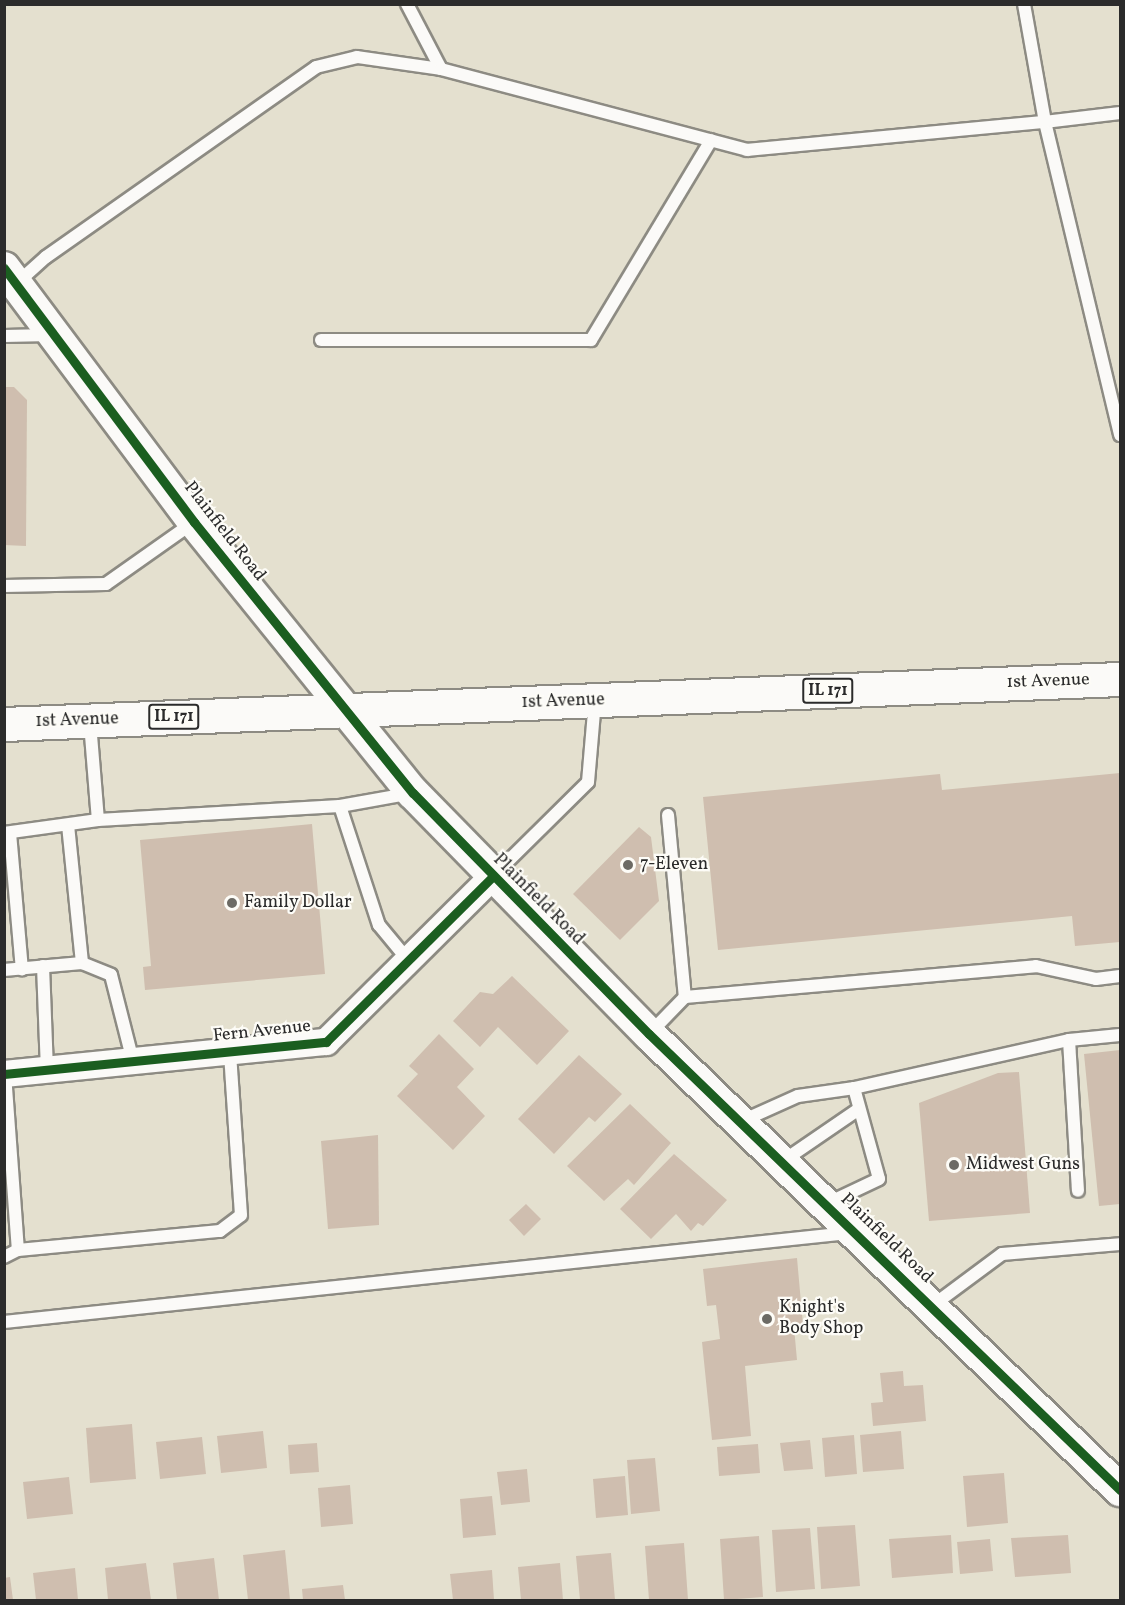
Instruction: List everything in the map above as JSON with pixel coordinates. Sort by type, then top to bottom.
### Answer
[{"type":"main road","name":"1st Avenue","points":[[4,724],[1120,679]]},
{"type":"street","name":"Plainfield Road","points":[[10,276],[194,522],[413,793],[491,878],[649,1034],[1120,1490]]},
{"type":"street","name":"Fern Avenue","points":[[5,1074],[326,1042],[491,878]]},
{"type":"lane","points":[[407,4],[441,69]]},
{"type":"lane","points":[[1024,4],[1045,122],[1120,435]]},
{"type":"lane","points":[[10,276],[64,243],[316,67],[357,57],[441,69],[747,150],[1120,113]]},
{"type":"lane","points":[[321,340],[591,340],[711,141]]},
{"type":"lane","points":[[4,336],[55,335]]},
{"type":"lane","points":[[4,586],[106,584],[194,522]]},
{"type":"lane","points":[[491,878],[588,782],[595,701]]},
{"type":"lane","points":[[90,720],[98,820]]},
{"type":"lane","points":[[22,969],[7,833],[98,820],[340,806],[413,793]]},
{"type":"lane","points":[[340,806],[379,925],[408,960]]},
{"type":"lane","points":[[668,815],[685,997]]},
{"type":"lane","points":[[68,825],[82,963]]},
{"type":"lane","points":[[4,970],[82,963],[111,975],[133,1061]]},
{"type":"lane","points":[[43,966],[47,1070]]},
{"type":"lane","points":[[649,1034],[685,997],[1036,966],[1096,979],[1120,976]]},
{"type":"lane","points":[[740,1122],[798,1096],[854,1088],[1069,1040],[1120,1035]]},
{"type":"lane","points":[[1069,1040],[1078,1191]]},
{"type":"lane","points":[[4,1257],[18,1250],[220,1230],[241,1215],[230,1052]]},
{"type":"lane","points":[[5,1074],[18,1250]]},
{"type":"lane","points":[[825,1204],[879,1179],[854,1088]]},
{"type":"lane","points":[[782,1162],[859,1109]]},
{"type":"lane","points":[[4,1322],[855,1232]]},
{"type":"lane","points":[[932,1306],[1002,1254],[1120,1244]]},
{"type":"building","points":[[4,387],[14,387],[27,400],[26,546],[4,545]]},
{"type":"building","points":[[1120,773],[1120,942],[1075,946],[1072,916],[718,950],[703,797],[940,774],[942,790]]},
{"type":"building","name":"Family Dollar","points":[[312,824],[325,974],[145,990],[143,967],[151,966],[140,840]]},
{"type":"building","name":"7-Eleven","points":[[639,827],[651,837],[659,901],[620,940],[573,894]]},
{"type":"building","points":[[512,976],[569,1031],[537,1065],[498,1027],[480,1047],[453,1021],[480,992],[493,994]]},
{"type":"building","points":[[439,1034],[474,1069],[457,1087],[485,1116],[453,1150],[397,1096],[418,1074],[409,1066]]},
{"type":"building","points":[[1120,1050],[1120,1204],[1099,1206],[1084,1054]]},
{"type":"building","points":[[579,1055],[622,1094],[595,1122],[589,1117],[554,1154],[518,1119]]},
{"type":"building","points":[[1019,1072],[1030,1213],[929,1221],[919,1103],[998,1073]]},
{"type":"building","points":[[630,1104],[671,1143],[634,1185],[628,1179],[604,1201],[567,1166]]},
{"type":"building","points":[[378,1135],[379,1225],[328,1229],[321,1141]]},
{"type":"building","points":[[674,1154],[727,1200],[703,1226],[698,1223],[691,1231],[676,1214],[651,1239],[620,1209]]},
{"type":"building","points":[[526,1204],[541,1219],[524,1236],[509,1220]]},
{"type":"building","points":[[797,1258],[803,1325],[794,1327],[797,1360],[745,1366],[751,1436],[712,1440],[702,1342],[720,1339],[716,1305],[707,1306],[703,1269]]},
{"type":"building","points":[[903,1371],[904,1386],[923,1385],[926,1421],[873,1426],[871,1403],[883,1402],[880,1373]]},
{"type":"building","points":[[132,1424],[136,1479],[90,1483],[86,1428]]},
{"type":"building","points":[[263,1431],[267,1468],[221,1473],[217,1436]]},
{"type":"building","points":[[901,1431],[904,1469],[863,1472],[860,1435]]},
{"type":"building","points":[[854,1435],[857,1474],[825,1477],[822,1438]]},
{"type":"building","points":[[202,1437],[206,1474],[160,1479],[156,1442]]},
{"type":"building","points":[[810,1440],[813,1469],[784,1471],[780,1443]]},
{"type":"building","points":[[317,1443],[319,1472],[290,1474],[288,1445]]},
{"type":"building","points":[[758,1444],[760,1473],[719,1476],[717,1447]]},
{"type":"building","points":[[655,1458],[660,1511],[631,1514],[627,1460]]},
{"type":"building","points":[[527,1469],[530,1502],[501,1505],[497,1472]]},
{"type":"building","points":[[1004,1473],[1008,1523],[967,1527],[963,1476]]},
{"type":"building","points":[[625,1476],[628,1515],[596,1518],[593,1479]]},
{"type":"building","points":[[69,1477],[73,1514],[27,1519],[23,1482]]},
{"type":"building","points":[[350,1485],[353,1524],[321,1527],[318,1488]]},
{"type":"building","points":[[492,1496],[496,1535],[463,1538],[460,1499]]},
{"type":"building","points":[[855,1525],[860,1586],[821,1589],[817,1527]]},
{"type":"building","points":[[810,1528],[815,1589],[776,1592],[772,1530]]},
{"type":"building","points":[[951,1535],[953,1573],[892,1578],[889,1539]]},
{"type":"building","points":[[1068,1535],[1071,1573],[1015,1577],[1011,1538]]},
{"type":"building","points":[[759,1536],[763,1597],[724,1600],[720,1539]]},
{"type":"building","points":[[990,1539],[993,1571],[960,1574],[957,1542]]},
{"type":"building","points":[[684,1543],[688,1600],[649,1600],[645,1546]]},
{"type":"building","points":[[285,1550],[290,1600],[248,1600],[243,1555]]},
{"type":"building","points":[[611,1553],[615,1600],[580,1600],[576,1556]]},
{"type":"building","points":[[214,1558],[219,1600],[177,1600],[173,1563]]},
{"type":"building","points":[[146,1563],[151,1600],[108,1600],[105,1568]]},
{"type":"building","points":[[560,1563],[563,1600],[521,1600],[518,1567]]},
{"type":"building","points":[[75,1568],[78,1600],[36,1600],[33,1573]]},
{"type":"building","points":[[492,1570],[494,1600],[453,1600],[450,1574]]},
{"type":"building","points":[[10,1577],[13,1600],[4,1600],[4,1578]]},
{"type":"building","points":[[343,1585],[345,1600],[303,1600],[302,1589]]},
{"type":"cycle path","points":[[4,268],[194,522],[413,793],[649,1034],[1120,1490]]},
{"type":"cycle path","points":[[4,1074],[326,1042],[491,878]]},
{"type":"place","name":"7-Eleven","points":[[628,865]]},
{"type":"place","name":"Family Dollar","points":[[232,903]]},
{"type":"place","name":"Midwest Guns","points":[[954,1165]]},
{"type":"place","name":"Knight's Body Shop","points":[[767,1319]]}]
